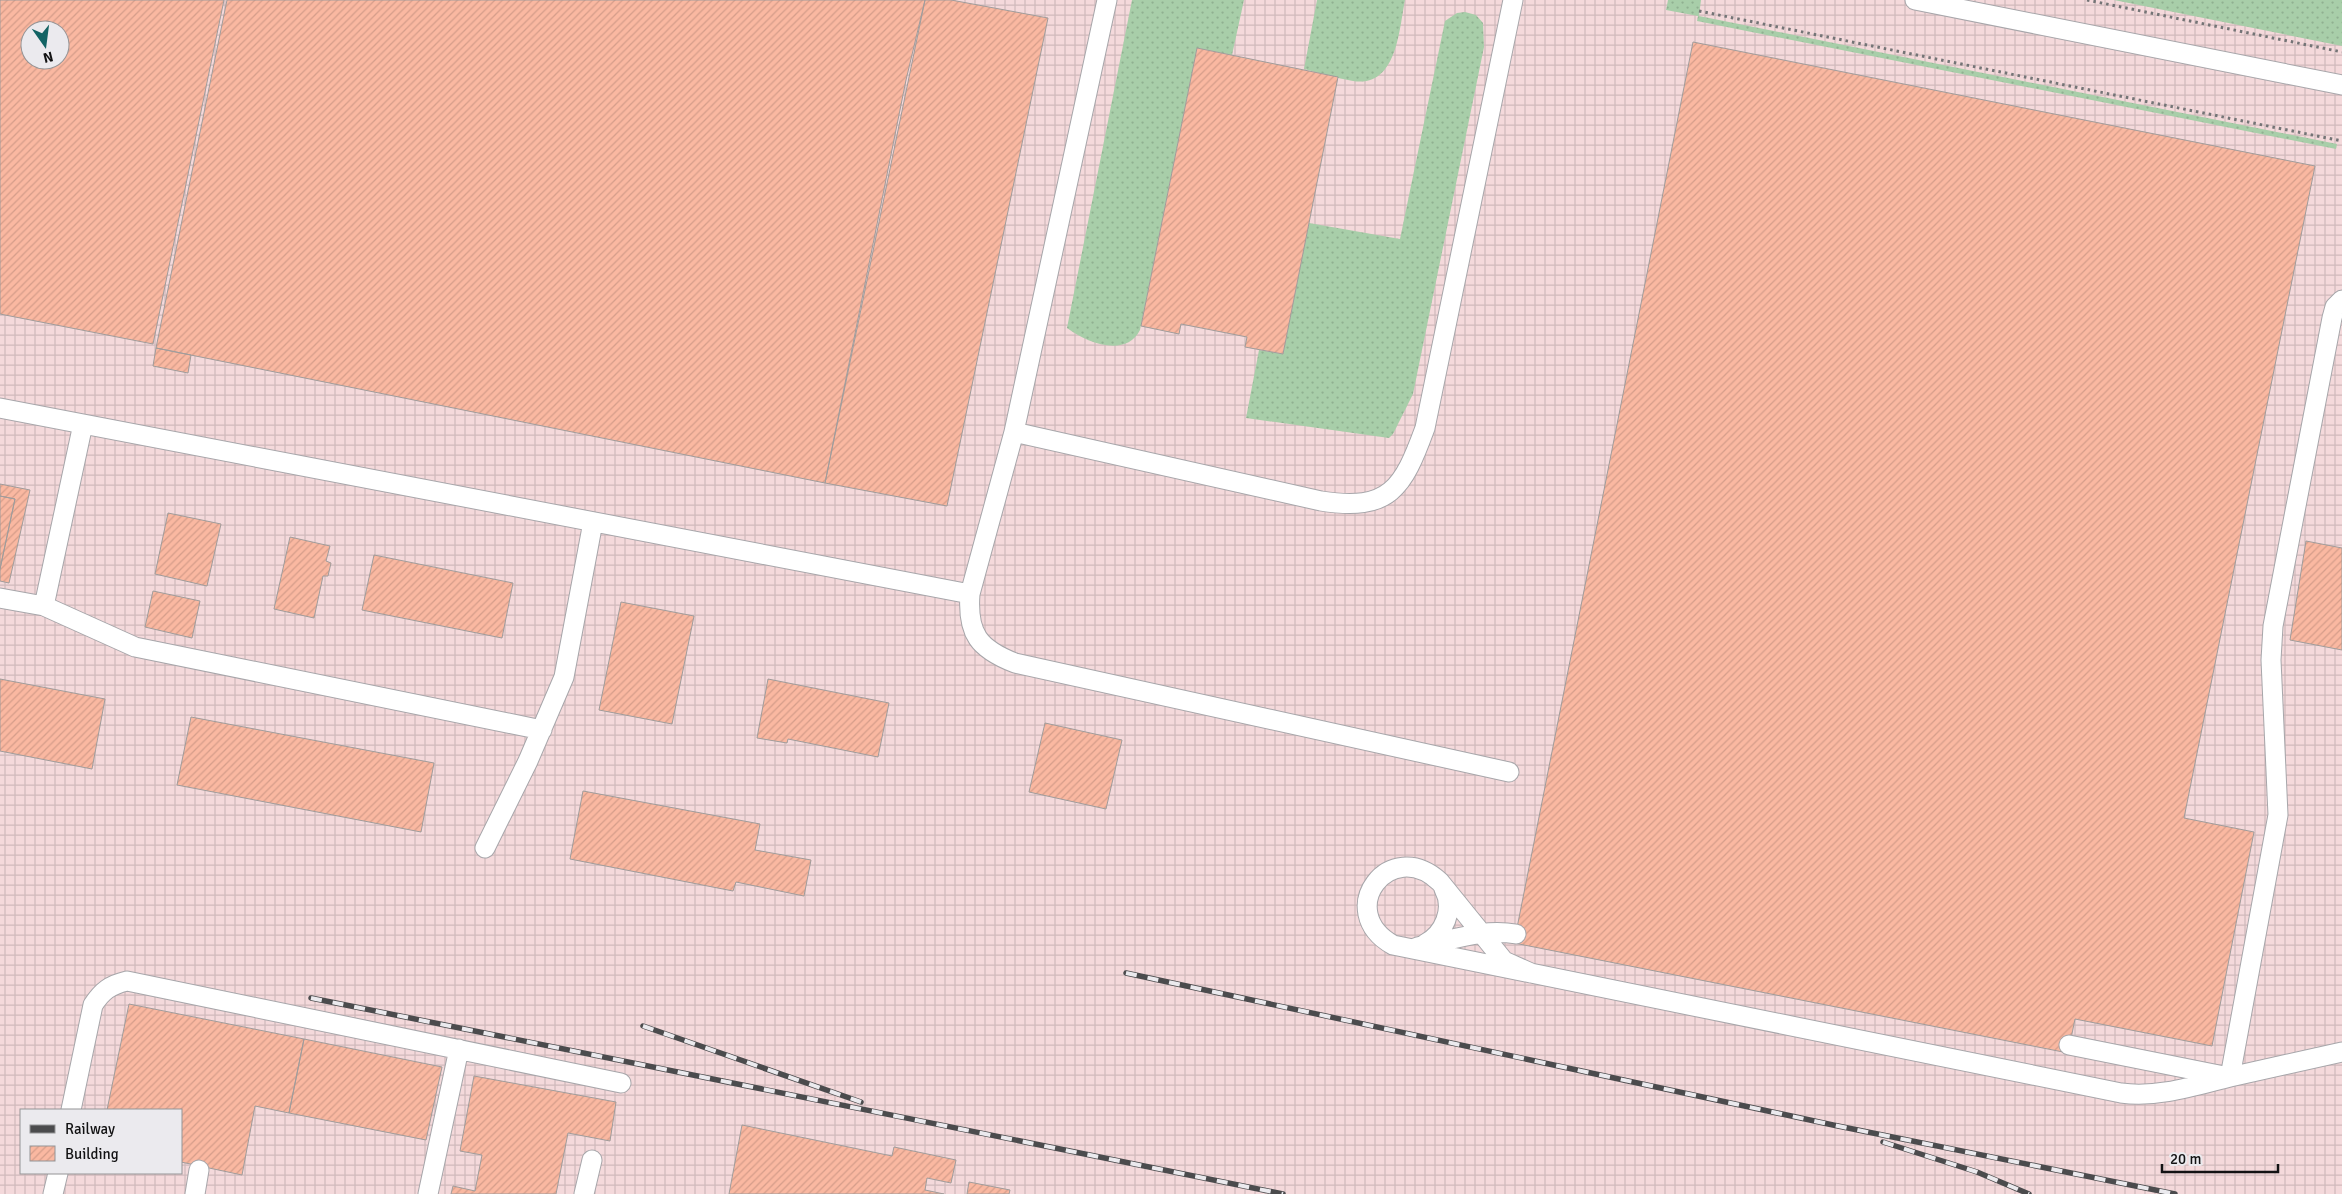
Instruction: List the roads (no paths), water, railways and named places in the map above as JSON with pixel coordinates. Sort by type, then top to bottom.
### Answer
[{"type":"lane","points":[[1107,0],[1014,432],[970,594],[969,616],[973,632],[998,656],[1016,663],[1509,772]]},
{"type":"lane","points":[[1014,432],[1321,501],[1344,504],[1368,503],[1389,494],[1405,477],[1426,428],[1513,0]]},
{"type":"lane","points":[[1915,0],[2342,85]]},
{"type":"lane","points":[[2230,1077],[2278,815],[2271,660],[2272,634],[2332,318],[2335,307],[2342,300]]},
{"type":"lane","points":[[0,408],[970,594]]},
{"type":"lane","points":[[44,606],[83,424]]},
{"type":"lane","points":[[484,848],[542,730],[564,677],[593,522]]},
{"type":"lane","points":[[0,598],[44,606],[135,647],[542,730]]},
{"type":"lane","points":[[1531,973],[1504,961],[1430,872],[1418,867],[1404,866],[1390,869],[1371,888],[1367,901],[1367,915],[1372,928],[1381,938],[1393,945],[1412,947],[1531,973],[2121,1093],[2141,1096],[2158,1094],[2342,1052]]},
{"type":"lane","points":[[1412,947],[1431,941],[1447,920],[1447,894],[1440,882]]},
{"type":"lane","points":[[1412,947],[1480,932],[1516,934]]},
{"type":"lane","points":[[71,1109],[93,1005],[102,992],[114,984],[127,981],[621,1083]]},
{"type":"lane","points":[[2069,1045],[2230,1077]]},
{"type":"lane","points":[[428,1194],[459,1049]]},
{"type":"lane","points":[[584,1194],[592,1160]]},
{"type":"lane","points":[[195,1194],[199,1170]]},
{"type":"lane","points":[[53,1194],[58,1174]]},
{"type":"railway","points":[[1126,973],[1833,1125],[2175,1194]]},
{"type":"railway","points":[[311,998],[1283,1194]]},
{"type":"railway","points":[[643,1026],[861,1102]]},
{"type":"railway","points":[[1883,1142],[1977,1172],[2029,1194]]}]
